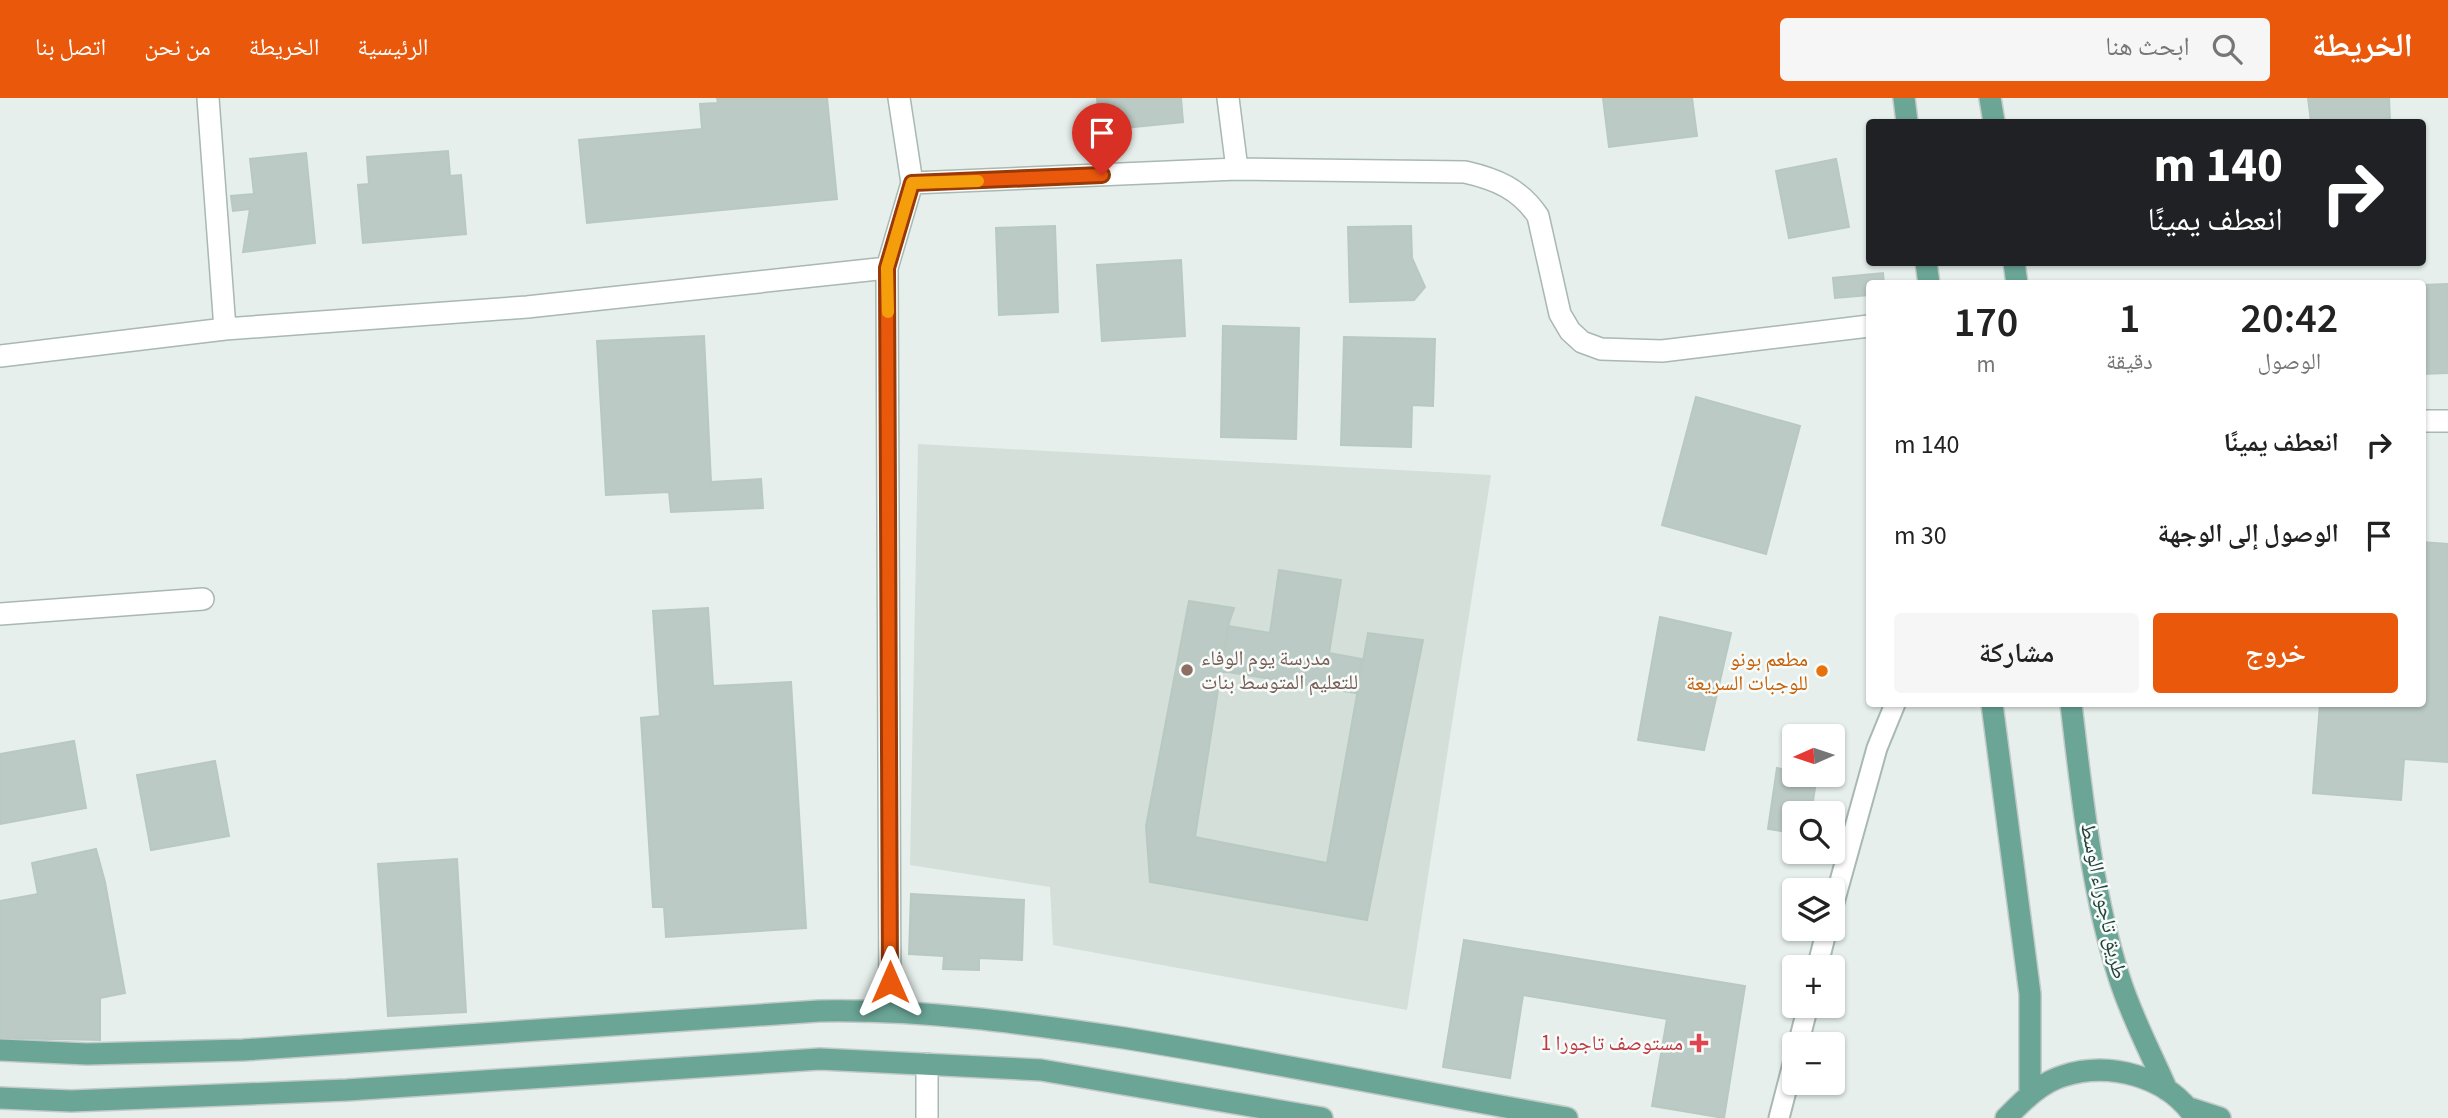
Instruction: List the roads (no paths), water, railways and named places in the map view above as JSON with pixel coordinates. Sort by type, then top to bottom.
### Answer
[{"type":"main road","points":[[1904,98],[1907,119]]},
{"type":"main road","points":[[1990,98],[1994,119]]},
{"type":"main road","points":[[1992,707],[2030,994],[2030,1094]]},
{"type":"main road","name":"طريق تاجوراء الوسط","points":[[2071,707],[2087,830],[2105,924],[2119,978],[2168,1090]]},
{"type":"main road","points":[[0,1050],[87,1054],[243,1050],[805,1012],[890,1009],[1047,1026],[1288,1064],[1519,1114],[1567,1118]]},
{"type":"main road","points":[[0,1098],[71,1101],[333,1090],[820,1059],[1041,1070],[1322,1118]]},
{"type":"main road","points":[[2006,1118],[2030,1094],[2062,1076],[2098,1070],[2135,1074],[2168,1090],[2192,1113],[2220,1118]]},
{"type":"street","points":[[208,98],[225,329]]},
{"type":"street","points":[[890,1009],[887,268],[912,183],[899,98]]},
{"type":"street","points":[[1228,98],[1237,169]]},
{"type":"street","points":[[912,183],[1237,169],[1465,172],[1492,178],[1521,196],[1538,216],[1560,314],[1570,331],[1582,342],[1601,349],[1662,351],[1866,326]]},
{"type":"street","points":[[0,356],[225,329],[527,307],[887,268]]},
{"type":"street","points":[[2426,421],[2448,421]]},
{"type":"street","points":[[0,614],[204,599]]},
{"type":"street","points":[[927,1064],[927,1118]]},
{"type":"lane","points":[[1841,878],[1877,748],[1894,707]]},
{"type":"lane","points":[[1779,1118],[1785,1095]]},
{"type":"place","name":"مدرسة يوم الوفاء للتعليم المتوسط بنات","points":[[1187,670]]},
{"type":"place","name":"مطعم بونو للوجبات السريعة","points":[[1822,671]]},
{"type":"place","name":"مستوصف تاجورا 1","points":[[1699,1043]]}]
